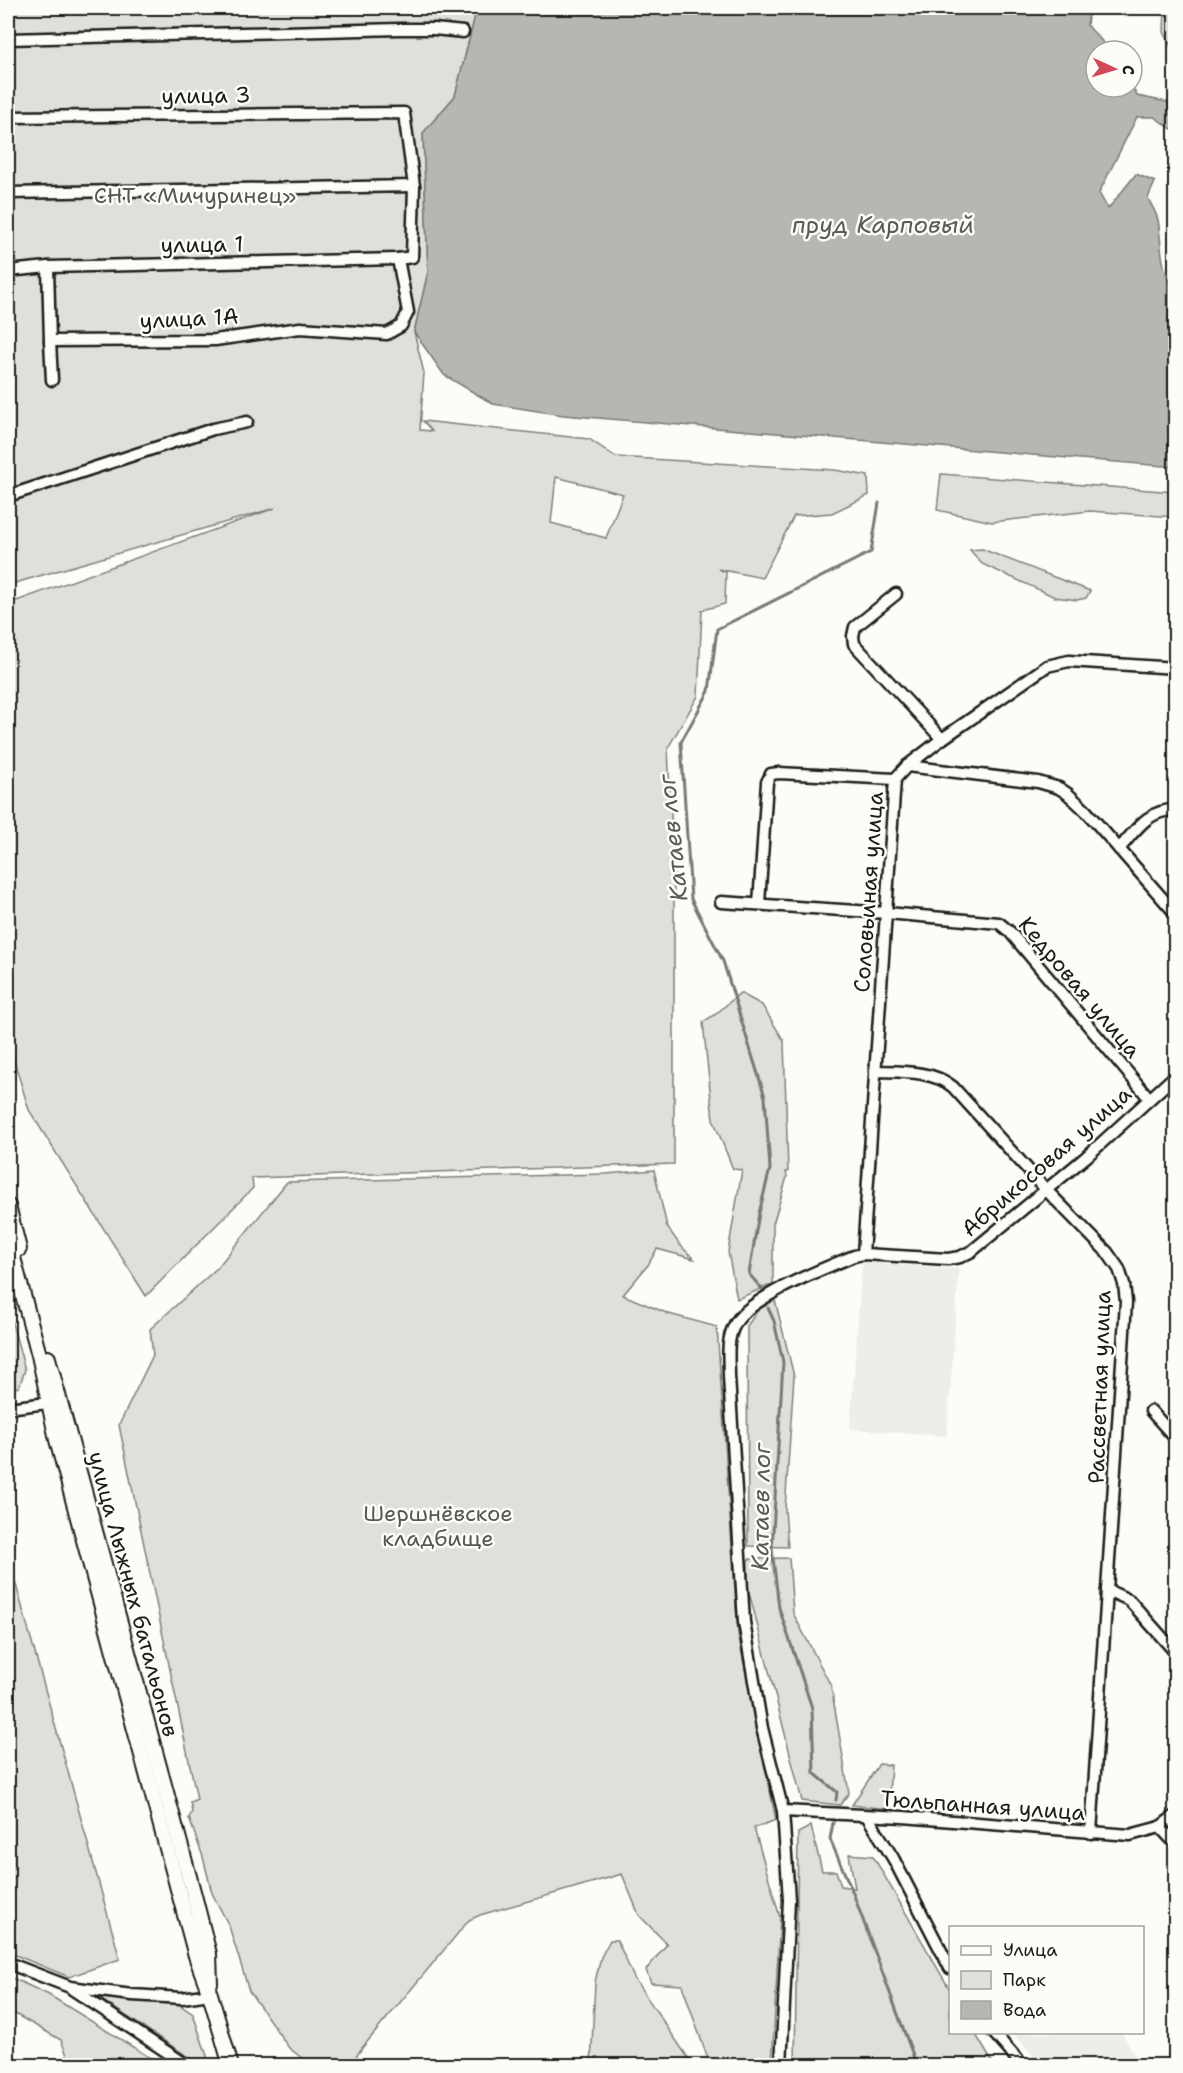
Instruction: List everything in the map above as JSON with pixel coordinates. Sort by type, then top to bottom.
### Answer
[{"type":"main road","name":"улица Лыжных батальонов","points":[[8,1206],[55,1402],[57,1440],[193,1945],[231,2066]]},
{"type":"main road","name":"улица Лыжных батальонов","points":[[8,1239],[39,1355],[55,1402]]},
{"type":"street","points":[[8,39],[399,29],[463,32]]},
{"type":"street","name":"улица 3","points":[[8,117],[404,113],[414,186]]},
{"type":"street","points":[[8,193],[414,186],[412,257],[398,259]]},
{"type":"street","name":"улица 1","points":[[8,271],[48,267],[398,259]]},
{"type":"street","name":"улица 1А","points":[[50,341],[215,340],[300,328],[387,334],[401,326],[408,312],[398,259]]},
{"type":"street","points":[[48,267],[52,380]]},
{"type":"street","points":[[8,496],[213,429],[247,422]]},
{"type":"street","points":[[896,594],[855,627],[853,639],[859,651],[942,739]]},
{"type":"street","name":"Соловьиная улица","points":[[863,1254],[895,779],[907,766],[942,739],[1047,666],[1069,661],[1176,668]]},
{"type":"street","points":[[907,766],[1038,782],[1059,788],[1077,802],[1176,914]]},
{"type":"street","points":[[759,904],[767,782],[771,774],[895,779]]},
{"type":"street","points":[[1119,849],[1151,814],[1176,810]]},
{"type":"street","name":"Кедровая улица","points":[[720,902],[999,923],[1006,927],[1149,1098]]},
{"type":"street","name":"Рассветная улица","points":[[875,1071],[906,1072],[947,1082],[1107,1252],[1119,1269],[1125,1284],[1126,1302],[1091,1833]]},
{"type":"street","name":"Абрикосовая улица","points":[[863,1254],[948,1259],[960,1257],[972,1251],[1086,1157],[1176,1075]]},
{"type":"street","points":[[781,2066],[789,1900],[783,1810],[762,1728],[744,1622],[734,1487],[729,1346],[735,1323],[748,1310],[794,1283],[863,1254]]},
{"type":"street","points":[[8,1408],[55,1402]]},
{"type":"street","points":[[1151,1411],[1176,1439]]},
{"type":"street","points":[[1107,1590],[1129,1600],[1176,1653]]},
{"type":"street","name":"Тюльпанная улица","points":[[783,1810],[1130,1835],[1160,1827],[1176,1815]]},
{"type":"street","points":[[867,1816],[893,1858],[949,1964]]},
{"type":"street","points":[[1160,1827],[1176,1844]]},
{"type":"street","points":[[8,1963],[70,1987],[188,2066]]},
{"type":"street","points":[[70,1987],[132,1995],[182,1998],[210,1994]]},
{"type":"street","points":[[995,2034],[1023,2066]]},
{"type":"shaded area","points":[[862,1262],[959,1269],[947,1436],[850,1429]]},
{"type":"shaded area","points":[[1014,2034],[1123,2034],[1141,2065],[1041,2065]]},
{"type":"green space","name":"СНТ «Мичуринец»","points":[[8,8],[477,8],[455,96],[423,133],[428,272],[414,332],[424,373],[420,430],[432,431],[423,421],[589,439],[616,457],[835,470],[868,476],[869,495],[832,513],[794,516],[762,578],[718,569],[726,572],[725,604],[702,610],[698,696],[668,748],[674,878],[674,1164],[252,1178],[253,1188],[146,1296],[29,1110],[8,1041],[8,604],[275,508],[8,585]],"holes":[[[556,477],[623,494],[606,538],[551,523]]]},
{"type":"green space","points":[[1165,8],[1175,8],[1175,55],[1164,32]]},
{"type":"green space","points":[[941,474],[1175,492],[1175,517],[1090,511],[992,522],[937,510]]},
{"type":"green space","points":[[982,549],[1090,591],[1086,598],[1077,600],[1055,597],[982,564],[970,550]]},
{"type":"green space","points":[[740,993],[762,1005],[784,1041],[788,1172],[786,1172],[787,1177],[773,1224],[773,1284],[737,1299],[728,1252],[742,1170],[733,1169],[713,1119],[703,1022]]},
{"type":"green space","name":"Шершнёвское кладбище","points":[[654,1170],[667,1227],[694,1259],[657,1249],[648,1265],[623,1295],[669,1314],[717,1327],[738,1634],[776,1820],[754,1828],[780,1917],[772,2065],[710,2065],[682,1985],[651,1983],[646,1970],[667,1944],[639,1915],[622,1874],[469,1920],[350,2065],[311,2065],[289,2048],[249,1991],[229,1926],[212,1893],[203,1857],[189,1818],[192,1812],[190,1802],[197,1799],[119,1425],[153,1355],[150,1329],[217,1268],[287,1182],[605,1174]]},
{"type":"green space","points":[[775,1300],[794,1376],[785,1510],[788,1547],[748,1546],[747,1326],[758,1310]]},
{"type":"green space","points":[[8,1308],[25,1370],[19,1387],[8,1389]]},
{"type":"green space","points":[[8,1556],[120,1959],[69,1977],[8,1952]]},
{"type":"green space","points":[[789,1558],[793,1613],[831,1686],[849,1793],[840,1805],[802,1801],[748,1588],[748,1559]]},
{"type":"green space","points":[[879,1764],[891,1765],[888,1809],[852,1805]]},
{"type":"green space","points":[[811,1826],[822,1871],[836,1871],[841,1886],[855,1888],[849,1854],[873,1856],[949,1988],[949,2034],[976,2034],[994,2065],[795,2065],[798,1833]]},
{"type":"green space","points":[[610,1940],[617,1940],[635,1980],[693,2065],[591,2065],[595,1982],[601,1957]]},
{"type":"green space","points":[[8,1976],[49,1995],[162,2065],[71,2065],[61,2040],[8,2010]]},
{"type":"green space","points":[[99,1998],[177,2003],[193,2014],[210,2065],[201,2065]]},
{"type":"water","name":"пруд Карповый","points":[[477,8],[1089,8],[1087,25],[1100,39],[1084,39],[1084,99],[1144,97],[1175,106],[1175,131],[1154,117],[1137,117],[1099,193],[1108,209],[1136,174],[1155,182],[1148,198],[1158,220],[1166,273],[1175,288],[1175,467],[563,415],[493,404],[444,375],[414,332],[428,272],[423,133],[455,96]]},
{"type":"waterway","name":"Катаев лог","points":[[762,1289],[749,1274],[759,1213],[770,1169],[765,1097],[723,961],[691,899],[681,742],[709,691],[717,629],[871,552],[879,503]]},
{"type":"waterway","name":"Катаев лог","points":[[768,1308],[774,1321],[783,1362],[772,1549],[779,1608],[812,1708],[814,1773],[837,1792],[836,1800]]},
{"type":"waterway","name":"Катаев лог","points":[[833,1823],[830,1839],[853,1893],[917,2066]]}]
